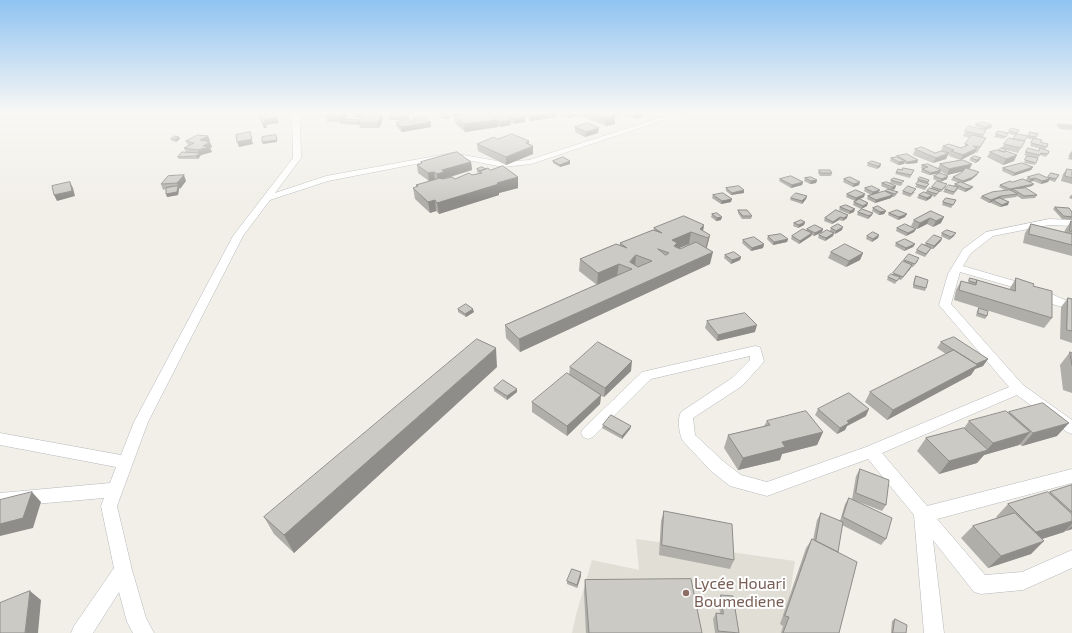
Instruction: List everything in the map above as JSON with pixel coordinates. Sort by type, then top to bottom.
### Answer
[{"type":"street","points":[[144,633],[137,622],[123,570],[109,506],[141,422],[238,236],[297,158],[297,142]]},
{"type":"street","points":[[268,198],[326,179],[452,155],[460,155],[513,166],[593,142]]},
{"type":"street","points":[[1072,223],[1049,222],[990,234],[967,251],[953,274],[945,305],[1018,389],[1072,428]]},
{"type":"street","points":[[957,268],[1038,291],[1056,301],[1072,306]]},
{"type":"street","points":[[588,433],[647,375],[755,350],[758,360],[737,382],[686,416],[688,437],[717,466],[736,481],[767,489],[871,451],[1018,389]]},
{"type":"street","points":[[0,439],[126,462]]},
{"type":"street","points":[[871,451],[981,585],[1022,581],[1072,559]]},
{"type":"street","points":[[922,515],[1072,476]]},
{"type":"street","points":[[0,500],[115,490]]},
{"type":"street","points":[[922,515],[934,633]]},
{"type":"street","points":[[81,633],[123,570]]},
{"type":"shaded area","name":"Lycée Houari Boumediene","points":[[636,539],[795,561],[784,633],[572,633],[592,560],[639,570]]},
{"type":"building","points":[[188,142],[210,142],[203,146],[210,147],[198,150],[184,148],[194,143]]},
{"type":"building","points":[[483,142],[528,142],[526,143],[533,146],[506,157],[477,144]]},
{"type":"building","points":[[967,142],[984,142],[980,147],[973,146],[977,148],[963,155],[951,151],[954,150],[943,146],[949,144],[961,148],[968,145],[965,144]]},
{"type":"building","points":[[1006,142],[1025,142],[1021,148],[1004,144]]},
{"type":"building","points":[[1032,142],[1040,142],[1048,144],[1047,147],[1031,143]]},
{"type":"building","points":[[922,147],[935,153],[941,151],[949,153],[936,158],[915,149]]},
{"type":"building","points":[[1001,148],[1006,149],[1005,152],[999,150]]},
{"type":"building","points":[[1028,148],[1039,151],[1040,148],[1049,151],[1048,154],[1041,153],[1040,155],[1026,152]]},
{"type":"building","points":[[997,150],[1004,152],[1006,151],[1017,155],[1006,159],[990,152]]},
{"type":"building","points":[[182,152],[200,153],[196,156],[178,157]]},
{"type":"building","points":[[457,152],[471,162],[442,170],[444,172],[437,174],[434,172],[428,173],[417,165],[422,163],[421,162]]},
{"type":"building","points":[[907,154],[918,160],[908,162],[897,156]]},
{"type":"building","points":[[975,156],[981,158],[977,160],[971,158]]},
{"type":"building","points":[[1027,156],[1038,158],[1036,163],[1025,160]]},
{"type":"building","points":[[563,157],[570,161],[560,165],[553,161]]},
{"type":"building","points":[[897,157],[905,161],[899,162],[891,158]]},
{"type":"building","points":[[963,160],[972,164],[949,169],[940,164]]},
{"type":"building","points":[[872,161],[881,164],[878,166],[868,163]]},
{"type":"building","points":[[1022,163],[1033,167],[1015,173],[1003,168]]},
{"type":"building","points":[[928,164],[941,170],[931,173],[922,169],[928,167],[922,165]]},
{"type":"building","points":[[503,166],[518,177],[437,203],[435,200],[428,202],[413,188],[418,186],[416,185],[440,178],[452,177],[455,179],[469,173],[472,175],[482,173],[479,171],[488,168],[490,170]]},
{"type":"building","points":[[482,167],[486,169],[480,171],[477,169]]},
{"type":"building","points":[[903,168],[914,170],[911,175],[896,172],[898,169],[902,170]]},
{"type":"building","points":[[966,168],[979,172],[973,177],[963,181],[953,177],[961,173]]},
{"type":"building","points":[[1067,169],[1072,170],[1072,178],[1065,176]]},
{"type":"building","points":[[819,170],[830,170],[832,173],[821,173]]},
{"type":"building","points":[[940,173],[948,176],[942,179],[934,176]]},
{"type":"building","points":[[1051,173],[1059,175],[1056,179],[1048,177]]},
{"type":"building","points":[[1039,174],[1050,179],[1042,181],[1028,177]]},
{"type":"building","points":[[184,175],[177,183],[161,184],[168,176]]},
{"type":"building","points":[[791,176],[803,182],[792,185],[780,179]]},
{"type":"building","points":[[811,177],[817,180],[811,181],[805,178]]},
{"type":"building","points":[[850,177],[860,182],[854,184],[844,179]]},
{"type":"building","points":[[920,177],[929,180],[928,182],[918,179]]},
{"type":"building","points":[[894,178],[904,181],[901,183],[891,180]]},
{"type":"building","points":[[1023,179],[1034,184],[1010,189],[1000,185],[1010,181],[1012,182]]},
{"type":"building","points":[[919,181],[929,184],[926,187],[916,184]]},
{"type":"building","points":[[937,181],[947,184],[942,190],[932,187]]},
{"type":"building","points":[[70,182],[72,191],[54,195],[52,186]]},
{"type":"building","points":[[887,182],[896,186],[892,187],[882,183]]},
{"type":"building","points":[[961,182],[973,187],[966,189],[955,184]]},
{"type":"building","points":[[949,185],[958,187],[954,192],[945,189]]},
{"type":"building","points":[[178,186],[177,192],[166,194],[166,188]]},
{"type":"building","points":[[739,186],[744,190],[732,193],[726,188]]},
{"type":"building","points":[[872,186],[880,190],[873,192],[865,188]]},
{"type":"building","points":[[908,186],[916,189],[911,194],[903,191]]},
{"type":"building","points":[[930,188],[939,191],[937,194],[927,191]]},
{"type":"building","points":[[1026,188],[1037,195],[1024,196],[1013,189]]},
{"type":"building","points":[[888,189],[898,192],[895,194],[886,191]]},
{"type":"building","points":[[856,190],[865,194],[856,198],[847,194]]},
{"type":"building","points":[[1010,190],[1018,194],[1001,196],[991,200],[982,196],[992,192]]},
{"type":"building","points":[[885,191],[893,195],[876,200],[868,196]]},
{"type":"building","points":[[924,192],[932,195],[927,198],[919,195]]},
{"type":"building","points":[[723,193],[732,199],[722,201],[713,195]]},
{"type":"building","points":[[796,193],[807,196],[802,201],[791,198]]},
{"type":"building","points":[[946,198],[956,200],[953,205],[943,202]]},
{"type":"building","points":[[1000,198],[1009,202],[1002,205],[993,200]]},
{"type":"building","points":[[860,199],[868,203],[863,206],[854,202]]},
{"type":"building","points":[[846,205],[855,209],[850,211],[840,207]]},
{"type":"building","points":[[878,206],[886,211],[880,212],[873,208]]},
{"type":"building","points":[[1055,207],[1069,208],[1072,212],[1072,217],[1064,216]]},
{"type":"building","points":[[862,209],[873,213],[869,216],[858,212]]},
{"type":"building","points":[[738,210],[747,210],[752,216],[743,216]]},
{"type":"building","points":[[836,210],[848,215],[844,218],[840,217],[833,222],[825,218]]},
{"type":"building","points":[[897,210],[907,214],[899,217],[889,213]]},
{"type":"building","points":[[931,211],[944,217],[936,221],[930,218],[920,223],[914,220]]},
{"type":"building","points":[[717,213],[722,217],[717,218],[712,214]]},
{"type":"building","points":[[684,216],[704,225],[700,229],[710,235],[708,238],[691,232],[672,240],[677,243],[674,246],[680,249],[696,242],[713,252],[519,339],[505,325],[632,269],[619,264],[598,273],[580,259],[616,244],[627,248],[620,243],[653,230],[662,233],[654,228]],"holes":[[[658,249],[669,253],[666,255]],[[636,255],[652,261],[638,267],[630,262]]]},
{"type":"building","points":[[801,220],[805,222],[799,225],[794,223]]},
{"type":"building","points":[[1071,221],[1072,231],[1070,231]]},
{"type":"building","points":[[838,224],[843,227],[836,231],[831,228]]},
{"type":"building","points":[[905,224],[916,229],[908,233],[897,228]]},
{"type":"building","points":[[1031,224],[1072,234],[1072,245],[1029,234]]},
{"type":"building","points":[[815,225],[823,229],[815,233],[807,229]]},
{"type":"building","points":[[803,229],[812,233],[800,241],[792,236]]},
{"type":"building","points":[[827,230],[834,233],[826,238],[819,235]]},
{"type":"building","points":[[947,230],[956,233],[951,237],[942,233]]},
{"type":"building","points":[[873,232],[879,235],[873,239],[867,236]]},
{"type":"building","points":[[781,234],[788,239],[774,242],[768,236]]},
{"type":"building","points":[[934,235],[942,238],[934,246],[926,243]]},
{"type":"building","points":[[754,237],[764,244],[752,248],[743,240]]},
{"type":"building","points":[[905,239],[915,244],[906,248],[896,243]]},
{"type":"building","points":[[845,244],[863,253],[849,261],[831,252]]},
{"type":"building","points":[[922,244],[931,248],[926,254],[917,250]]},
{"type":"building","points":[[734,252],[741,257],[732,260],[725,255]]},
{"type":"building","points":[[909,254],[919,258],[915,264],[904,260]]},
{"type":"building","points":[[903,261],[912,265],[903,277],[893,273]]},
{"type":"building","points":[[891,274],[900,277],[897,281],[888,277]]},
{"type":"building","points":[[916,276],[928,280],[926,288],[914,285]]},
{"type":"building","points":[[970,278],[977,280],[976,283],[969,281]]},
{"type":"building","points":[[1016,278],[1034,284],[1033,286],[1052,291],[1052,318],[959,290],[961,281],[976,285],[977,280],[1015,291]]},
{"type":"building","points":[[1068,298],[1072,299],[1072,331],[1067,330]]},
{"type":"building","points":[[466,304],[473,309],[465,314],[458,309]]},
{"type":"building","points":[[979,308],[988,311],[987,316],[978,313]]},
{"type":"building","points":[[745,313],[757,325],[718,335],[707,321]]},
{"type":"building","points":[[954,337],[988,359],[976,364],[941,342]]},
{"type":"building","points":[[477,339],[496,348],[284,535],[264,517]]},
{"type":"building","points":[[598,342],[632,361],[605,388],[570,367]]},
{"type":"building","points":[[954,350],[978,365],[893,410],[870,392]]},
{"type":"building","points":[[1070,352],[1072,353],[1072,365]]},
{"type":"building","points":[[567,373],[601,395],[567,426],[532,402]]},
{"type":"building","points":[[503,380],[517,389],[507,396],[494,388]]},
{"type":"building","points":[[849,393],[869,409],[847,421],[849,423],[840,428],[818,409]]},
{"type":"building","points":[[1043,403],[1069,423],[1033,433],[1009,412]]},
{"type":"building","points":[[806,411],[823,432],[782,442],[785,447],[743,458],[728,435],[770,425],[767,421]]},
{"type":"building","points":[[1006,411],[1030,432],[993,443],[969,421]]},
{"type":"building","points":[[611,415],[631,426],[622,436],[603,425]]},
{"type":"building","points":[[964,428],[988,450],[949,461],[926,438]]},
{"type":"building","points":[[860,469],[889,480],[886,505],[856,493]]},
{"type":"building","points":[[1072,485],[1072,512],[1050,492]]},
{"type":"building","points":[[32,492],[23,518],[0,524],[0,500]]},
{"type":"building","points":[[1048,492],[1072,514],[1072,521],[1036,532],[1008,504]]},
{"type":"building","points":[[849,498],[892,518],[886,539],[843,517]]},
{"type":"building","points":[[664,511],[732,524],[734,560],[662,545]]},
{"type":"building","points":[[821,513],[843,522],[838,552],[816,541]]},
{"type":"building","points":[[1015,513],[1044,541],[1001,556],[973,526]]},
{"type":"building","points":[[812,539],[857,562],[839,633],[783,633],[789,617],[785,616]]},
{"type":"building","points":[[572,569],[581,572],[577,585],[567,581]]},
{"type":"building","points":[[691,579],[702,633],[589,633],[585,580]]},
{"type":"building","points":[[30,591],[25,633],[0,633],[0,603]]},
{"type":"building","points":[[721,595],[733,596],[739,633],[718,631],[716,613],[723,614]]},
{"type":"building","points":[[895,619],[907,625],[906,633],[893,633]]},
{"type":"place","name":"Lycée Houari Boumediene","points":[[686,593]]}]
